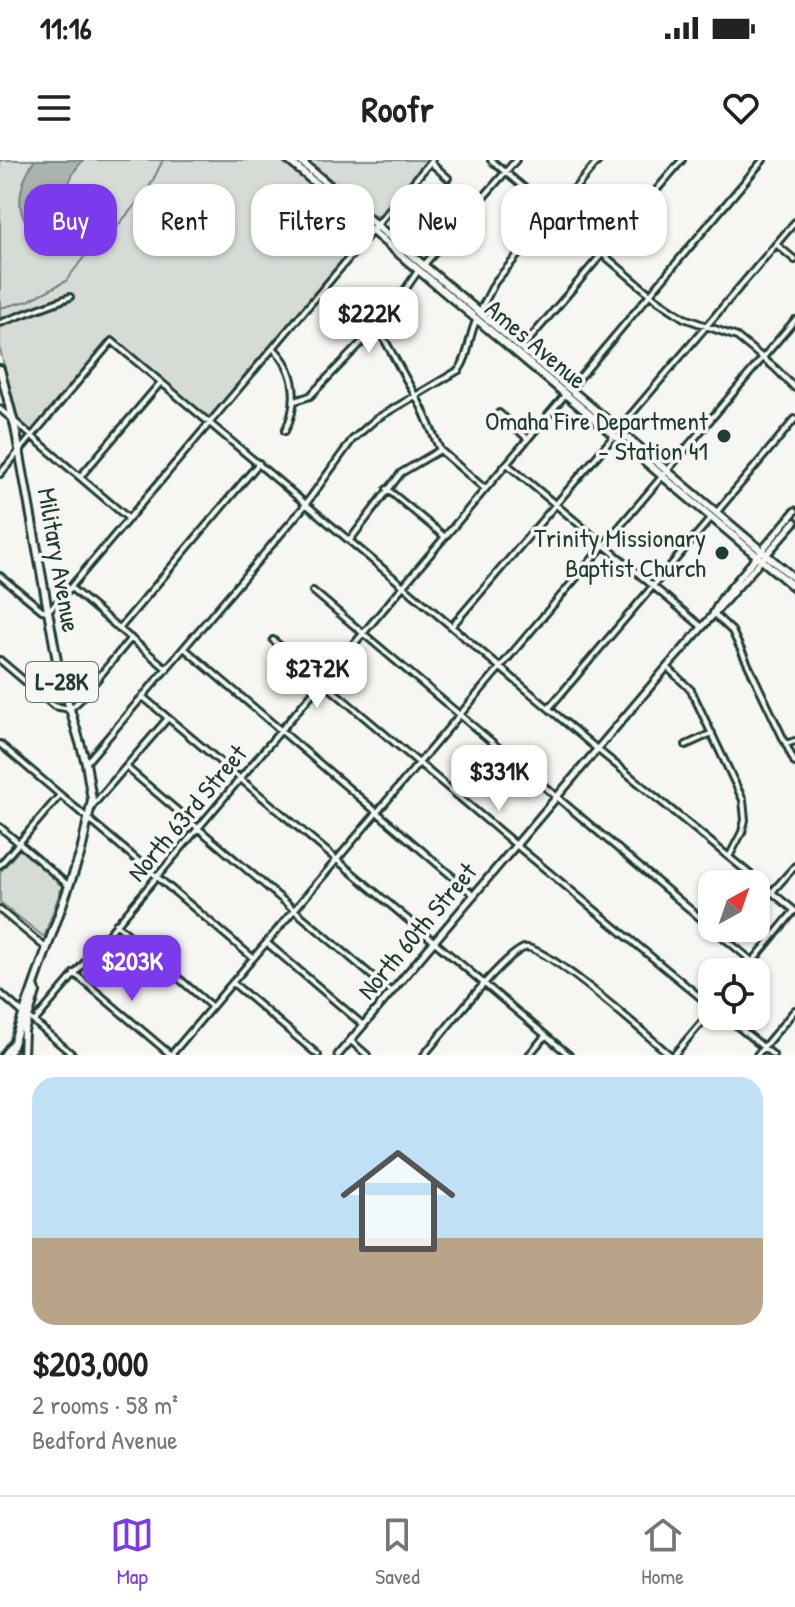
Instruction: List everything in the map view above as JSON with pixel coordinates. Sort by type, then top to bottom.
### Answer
[{"type":"main road","name":"Ames Avenue","points":[[288,160],[318,184]]},
{"type":"main road","name":"Ames Avenue","points":[[299,160],[325,184]]},
{"type":"main road","name":"Ames Avenue","points":[[374,228],[762,556],[795,588]]},
{"type":"main road","name":"Ames Avenue","points":[[478,316],[522,348],[568,392]]},
{"type":"main road","name":"Military Avenue","points":[[0,369],[13,419],[59,672],[86,763],[91,807],[90,819],[35,988],[21,1055]]},
{"type":"main road","name":"North 60th Street","points":[[762,556],[795,511]]},
{"type":"main road","name":"North 60th Street","points":[[338,1055],[702,627],[722,598],[795,522]]},
{"type":"main road","name":"Ames Avenue","points":[[762,556],[795,579]]},
{"type":"main road","name":"Military Avenue","points":[[8,1054],[29,1015]]},
{"type":"street","points":[[491,160],[519,184]]},
{"type":"street","points":[[295,401],[310,396],[393,309],[421,268],[516,160]]},
{"type":"street","points":[[579,184],[599,160]]},
{"type":"street","points":[[662,184],[682,160]]},
{"type":"street","name":"North 63rd Street","points":[[29,1015],[41,1012],[763,160]]},
{"type":"street","points":[[374,228],[431,161],[448,178]]},
{"type":"street","points":[[452,626],[795,222]]},
{"type":"street","points":[[776,244],[795,260]]},
{"type":"street","points":[[0,576],[37,607],[47,611],[129,519],[350,256]]},
{"type":"street","points":[[86,763],[307,503],[360,432],[376,419],[459,370],[466,358],[470,332],[495,282],[517,256]]},
{"type":"street","points":[[522,348],[600,256]]},
{"type":"street","points":[[604,256],[678,315],[737,337],[795,388]]},
{"type":"street","points":[[0,323],[70,297]]},
{"type":"street","points":[[74,973],[171,1055],[795,320]]},
{"type":"street","points":[[377,326],[417,396],[440,450],[485,489]]},
{"type":"street","points":[[0,474],[112,341],[597,749],[795,911],[755,958]]},
{"type":"street","points":[[273,348],[284,361],[295,391],[294,414],[285,431]]},
{"type":"street","points":[[80,477],[161,382]]},
{"type":"street","points":[[0,409],[129,519]]},
{"type":"street","points":[[499,413],[528,439]]},
{"type":"street","points":[[549,708],[795,419]]},
{"type":"street","points":[[350,540],[387,489],[405,470],[440,450]]},
{"type":"street","points":[[119,629],[259,463]]},
{"type":"street","points":[[507,464],[702,627]]},
{"type":"street","points":[[387,489],[445,537]]},
{"type":"street","points":[[70,587],[167,669]]},
{"type":"street","points":[[313,591],[698,916]]},
{"type":"street","points":[[713,613],[732,631],[795,763]]},
{"type":"street","points":[[0,669],[2,662],[54,706],[70,709],[131,638]]},
{"type":"street","points":[[273,640],[698,996]]},
{"type":"street","points":[[184,648],[474,895]]},
{"type":"street","points":[[667,667],[689,686],[744,806],[742,832],[729,857]]},
{"type":"street","points":[[143,697],[569,1055]]},
{"type":"street","points":[[91,807],[168,718]]},
{"type":"street","points":[[686,745],[712,733]]},
{"type":"street","points":[[786,744],[795,741]]},
{"type":"street","points":[[0,744],[253,958]]},
{"type":"street","points":[[126,767],[391,992]]},
{"type":"street","points":[[0,865],[60,795]]},
{"type":"street","points":[[0,827],[69,886]]},
{"type":"street","points":[[772,892],[795,866]]},
{"type":"street","points":[[0,910],[48,949]]},
{"type":"street","points":[[116,924],[212,1007]]},
{"type":"street","points":[[729,942],[748,958]]},
{"type":"street","points":[[267,943],[363,1025]]},
{"type":"street","points":[[424,1055],[508,960],[530,947],[559,963],[672,1055],[698,1024]]},
{"type":"street","points":[[233,983],[318,1055]]},
{"type":"street","points":[[0,993],[73,1055]]},
{"type":"street","points":[[757,1055],[795,1010]]},
{"type":"street","points":[[29,1015],[41,1012]]},
{"type":"street","points":[[742,1030],[773,1055]]},
{"type":"street","points":[[529,1055],[545,1036]]},
{"type":"street","points":[[350,1041],[367,1055]]},
{"type":"shaded area","points":[[0,160],[283,160],[310,184],[251,184],[251,256],[345,256],[210,419],[111,337],[31,432],[19,421],[0,350]]},
{"type":"shaded area","points":[[35,160],[84,160],[69,184],[24,184],[24,218],[20,199],[25,178]]},
{"type":"shaded area","points":[[308,160],[428,160],[407,184],[390,184],[390,203],[378,216],[374,214],[374,184],[336,184]]},
{"type":"shaded area","points":[[20,849],[62,886],[44,937],[0,902],[0,872]]},
{"type":"waterway","points":[[0,308],[28,301],[66,281],[84,257],[107,238],[148,190],[163,160]]},
{"type":"place","name":"Omaha Fire Department - Station 41","points":[[724,436]]},
{"type":"place","name":"Trinity Missionary Baptist Church","points":[[722,553]]}]
